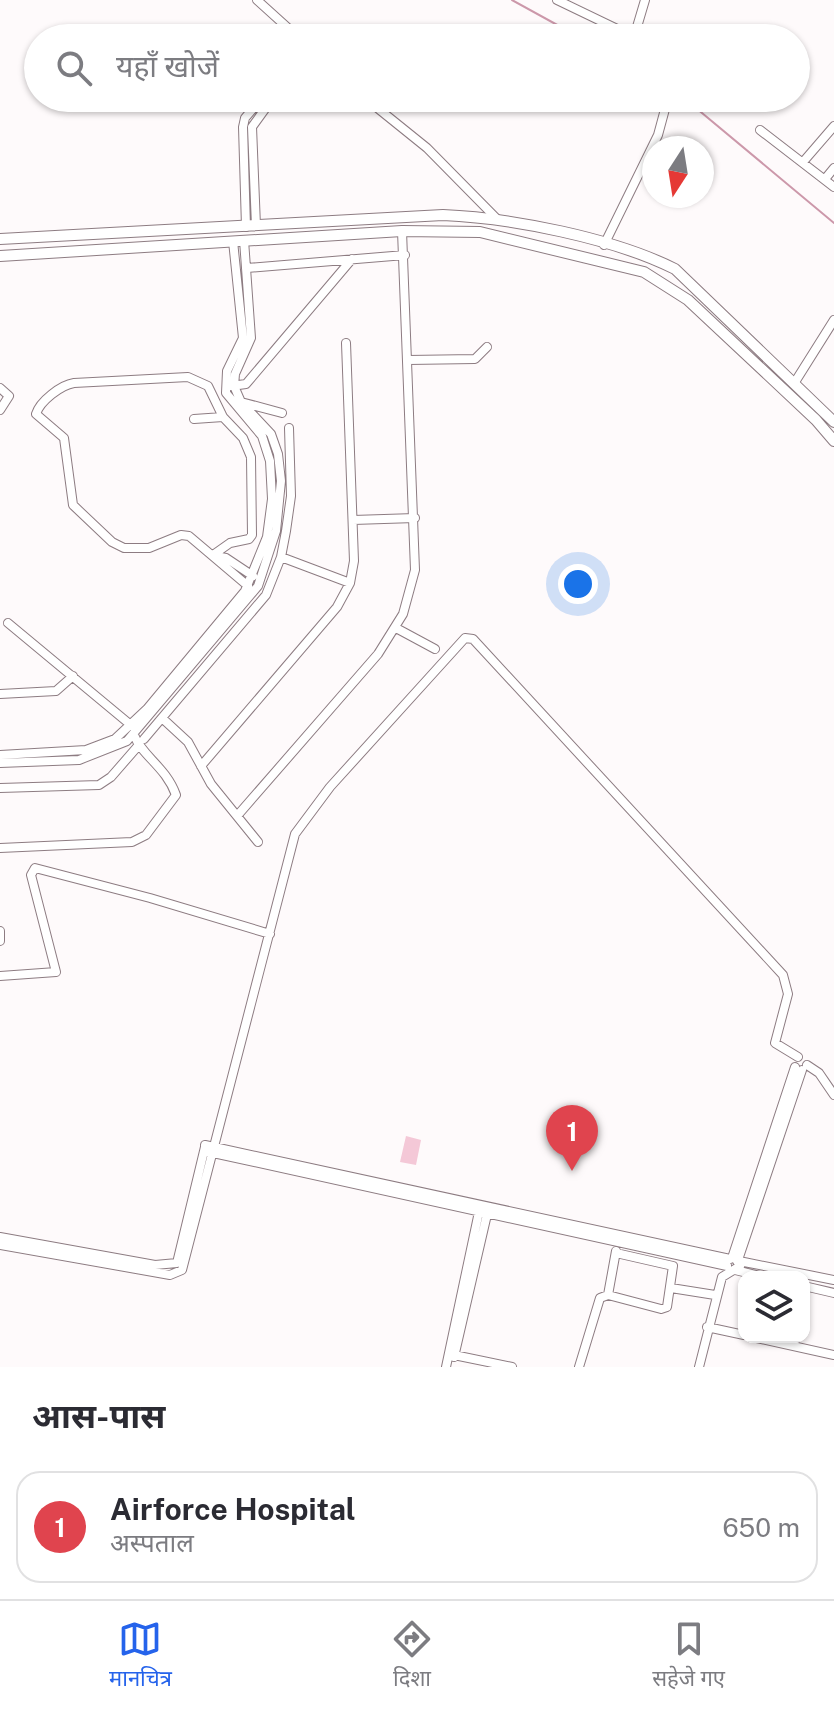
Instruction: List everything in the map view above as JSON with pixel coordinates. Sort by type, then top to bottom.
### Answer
[{"type":"main road","points":[[443,215],[443,230]]},
{"type":"main road","points":[[0,239],[443,215],[498,221],[604,245],[656,260],[675,269],[834,422]]},
{"type":"main road","points":[[0,256],[402,231],[480,232],[644,272],[688,300],[816,420],[834,441]]},
{"type":"street","points":[[257,0],[284,24]]},
{"type":"street","points":[[557,0],[574,3],[609,24]]},
{"type":"street","points":[[639,24],[645,0]]},
{"type":"street","points":[[250,112],[245,118],[251,226]]},
{"type":"street","points":[[247,127],[260,112]]},
{"type":"street","points":[[382,112],[427,148],[498,221]]},
{"type":"street","points":[[604,245],[658,135],[664,112]]},
{"type":"street","points":[[803,162],[834,126]]},
{"type":"street","points":[[760,130],[834,187]]},
{"type":"street","points":[[825,179],[834,168]]},
{"type":"street","points":[[237,816],[378,654],[396,628],[413,582],[415,518],[402,231]]},
{"type":"street","points":[[239,241],[247,268],[243,279]]},
{"type":"street","points":[[239,241],[243,279],[242,342],[229,363],[230,402],[267,445],[273,554]]},
{"type":"street","points":[[247,268],[405,255]]},
{"type":"street","points":[[230,386],[246,384],[352,259]]},
{"type":"street","points":[[795,382],[834,320]]},
{"type":"street","points":[[201,766],[337,607],[350,583],[354,561],[346,343]]},
{"type":"street","points":[[408,360],[475,359],[487,347]]},
{"type":"street","points":[[214,556],[230,543],[249,539],[253,530],[251,457],[243,438],[223,417],[208,386],[193,377],[67,384],[36,411],[64,438],[73,505],[112,542],[124,548],[149,548],[185,535],[214,556],[220,565],[252,582]]},
{"type":"street","points":[[0,763],[95,757],[156,713],[254,612],[266,595],[281,495],[278,454],[265,426],[230,386]]},
{"type":"street","points":[[0,388],[9,396],[0,410]]},
{"type":"street","points":[[241,402],[282,413]]},
{"type":"street","points":[[194,419],[223,417]]},
{"type":"street","points":[[0,788],[99,785],[111,777],[141,743],[156,713],[273,554],[291,496],[289,428]]},
{"type":"street","points":[[353,520],[415,518]]},
{"type":"street","points":[[273,554],[350,583]]},
{"type":"street","points":[[0,848],[117,845],[146,835],[176,795],[157,761],[133,730],[8,623]]},
{"type":"street","points":[[396,628],[435,649]]},
{"type":"street","points":[[0,1237],[155,1265],[177,1263],[216,1134],[298,827],[338,778],[468,637],[783,975],[788,994],[775,1043],[798,1057],[801,1067],[733,1263],[722,1277],[715,1295],[699,1367]]},
{"type":"street","points":[[0,694],[56,691],[73,676]]},
{"type":"street","points":[[156,713],[188,742],[201,766],[258,842]]},
{"type":"street","points":[[0,755],[86,750],[133,730]]},
{"type":"street","points":[[0,976],[56,972],[31,875],[35,868],[270,934]]},
{"type":"street","points":[[0,931],[0,941]]},
{"type":"street","points":[[801,1067],[819,1073],[834,1095]]},
{"type":"street","points":[[209,1149],[733,1263],[834,1280]]},
{"type":"street","points":[[0,1245],[176,1274],[182,1270],[209,1149]]},
{"type":"street","points":[[449,1367],[484,1209]]},
{"type":"street","points":[[449,1367],[484,1209]]},
{"type":"street","points":[[608,1295],[618,1238]]},
{"type":"street","points":[[579,1367],[600,1298],[608,1295],[666,1309],[673,1266],[616,1253]]},
{"type":"street","points":[[733,1263],[751,1271]]},
{"type":"street","points":[[810,1287],[834,1293]]},
{"type":"street","points":[[671,1288],[715,1295]]},
{"type":"street","points":[[707,1327],[738,1334]]},
{"type":"street","points":[[779,1343],[834,1355]]},
{"type":"street","points":[[454,1355],[465,1362],[512,1367]]},
{"type":"shaded area","points":[[406,1136],[421,1140],[416,1165],[400,1162]]},
{"type":"waterway","points":[[512,0],[556,24]]},
{"type":"waterway","points":[[701,112],[834,223]]},
{"type":"place","name":"Airforce Hospital","points":[[572,1171]]}]
